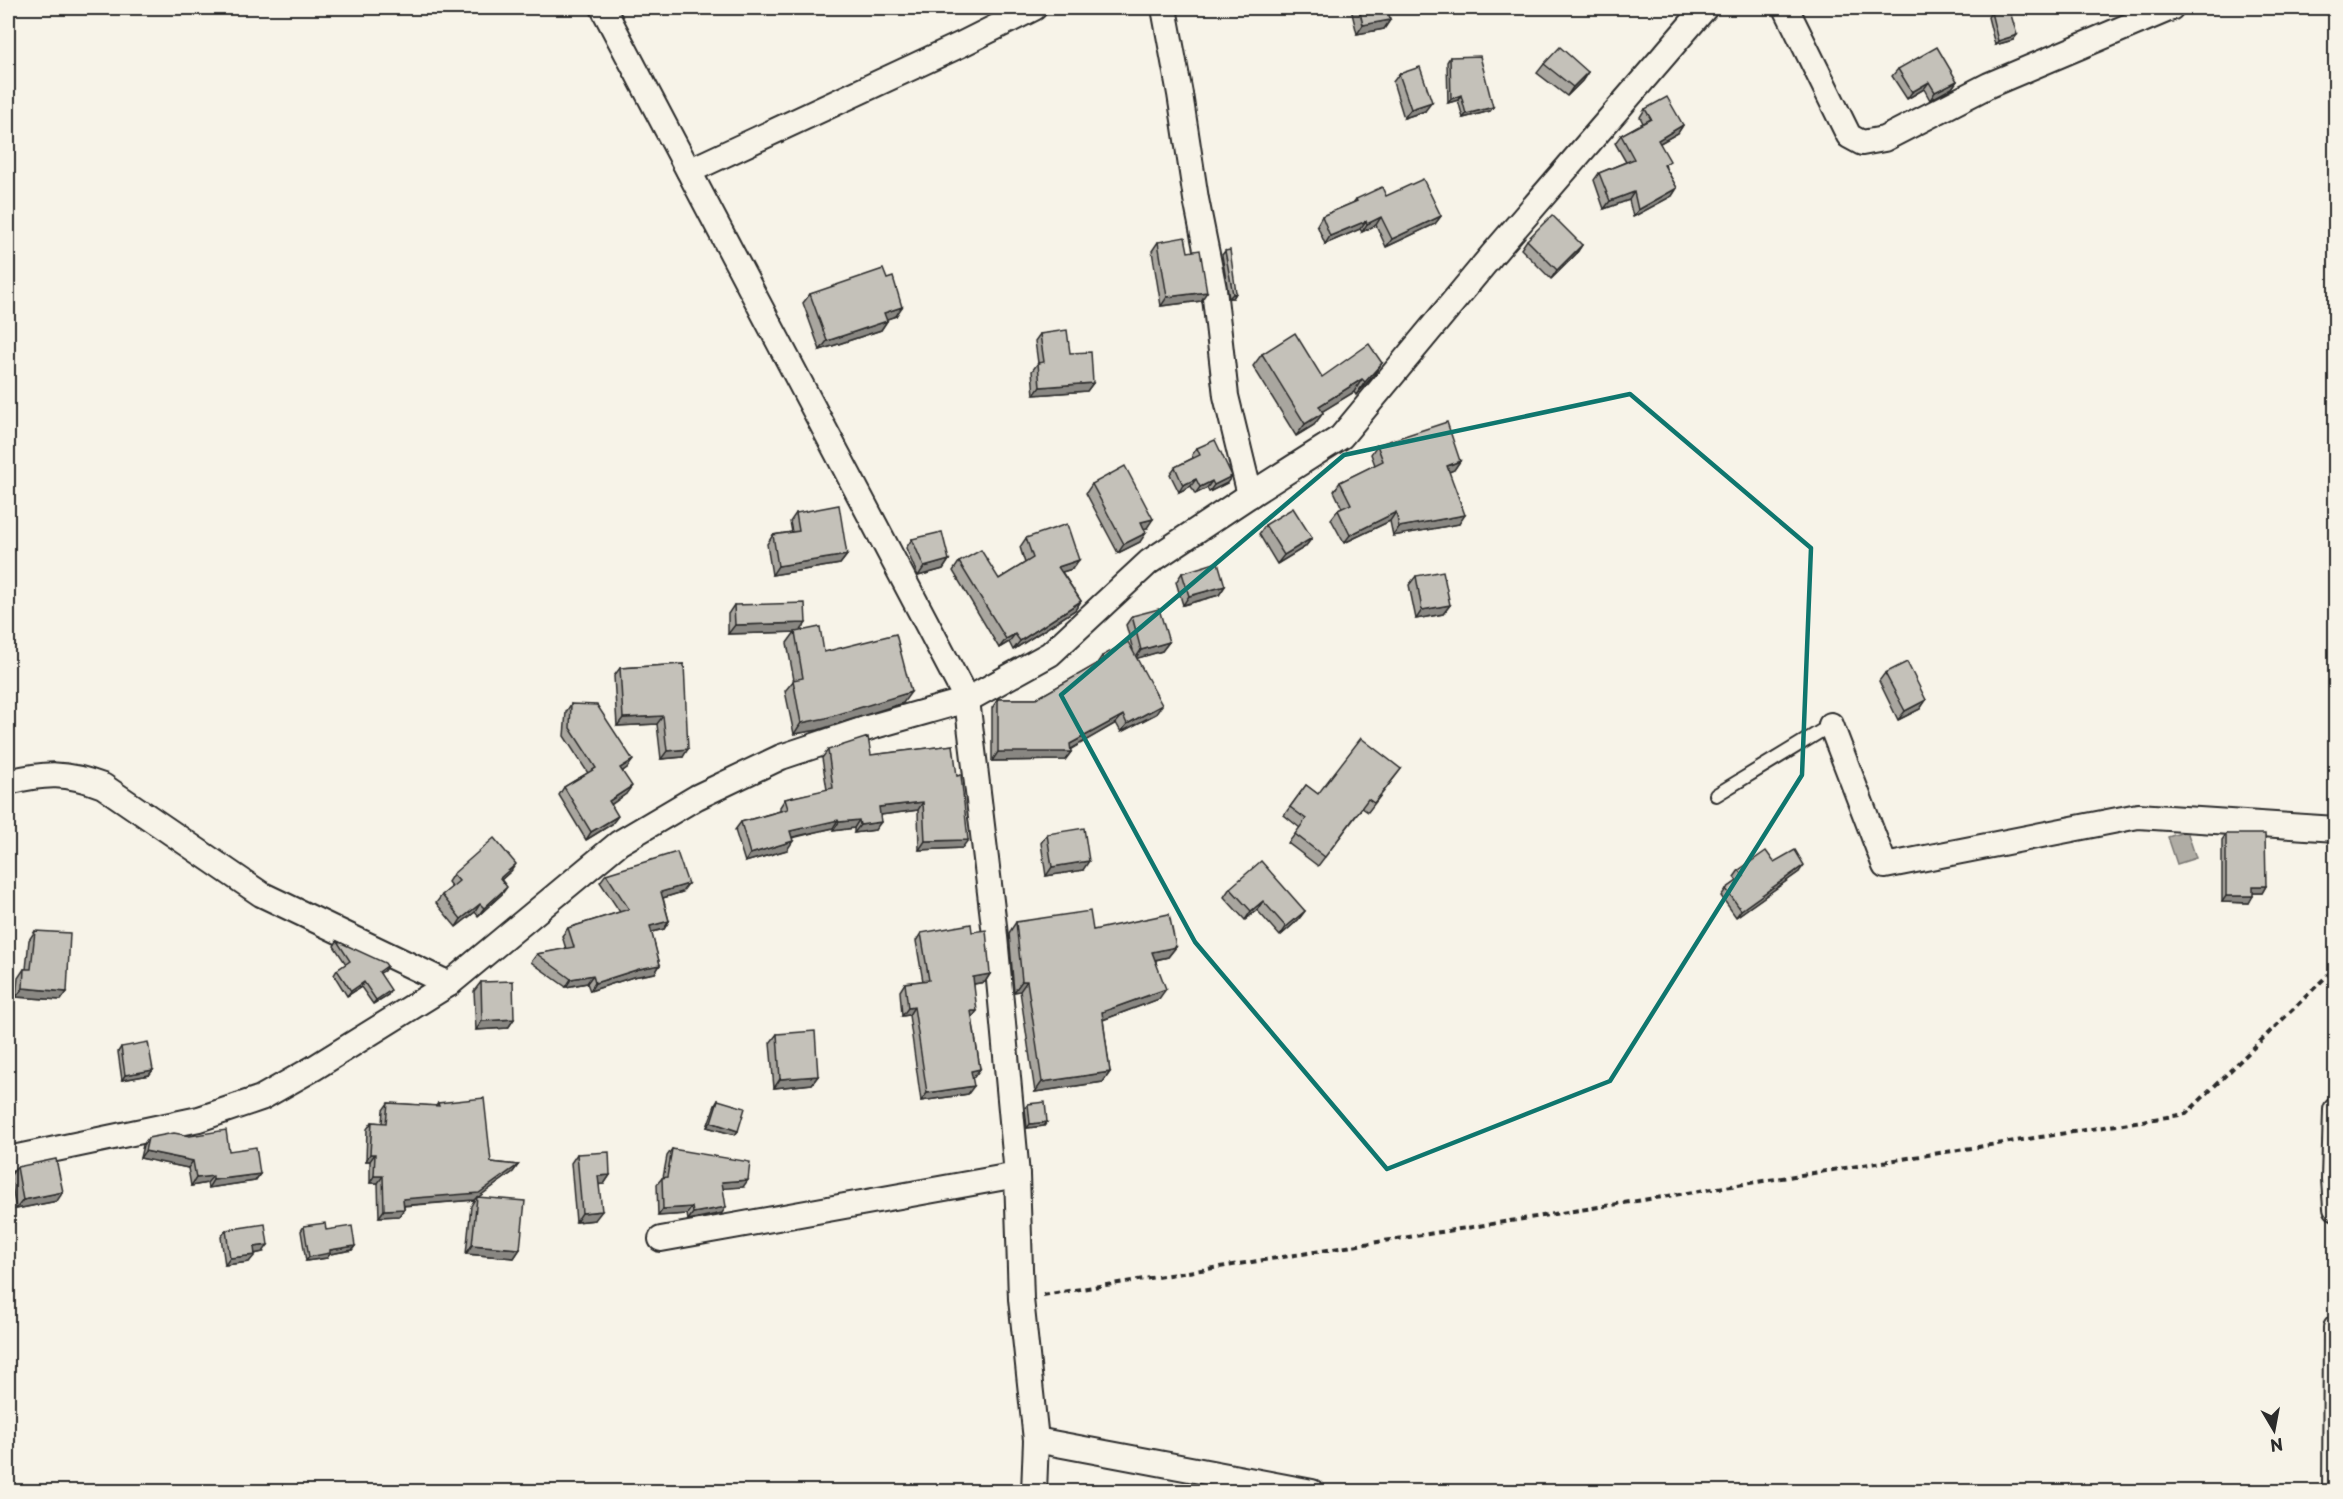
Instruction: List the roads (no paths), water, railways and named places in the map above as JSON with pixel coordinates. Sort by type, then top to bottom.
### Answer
[{"type":"street","points":[[603,8],[967,700],[994,926],[1017,1175],[1021,1299],[1036,1440],[1034,1491]]},
{"type":"street","points":[[689,171],[1034,8]]},
{"type":"street","points":[[1164,8],[1196,199],[1214,289],[1226,396],[1250,495]]},
{"type":"street","points":[[10,1151],[199,1119],[261,1098],[314,1068],[449,984],[619,843],[697,796],[782,757],[871,727],[967,700],[1050,654],[1149,562],[1341,437],[1492,255],[1705,8]]},
{"type":"street","points":[[1786,8],[1848,136],[1862,144],[1884,139],[1989,86],[2171,8]]},
{"type":"street","points":[[1831,725],[1885,866],[2138,816],[2336,829]]},
{"type":"street","points":[[8,782],[39,775],[61,774],[80,777],[103,786],[261,894],[449,984]]},
{"type":"street","points":[[2336,1110],[2334,1179],[2336,1208]]},
{"type":"street","points":[[661,1239],[1017,1175]]},
{"type":"street","points":[[2335,1491],[2336,1328]]},
{"type":"street","points":[[1036,1440],[1312,1491]]},
{"type":"lane","points":[[1716,795],[1831,725]]}]
